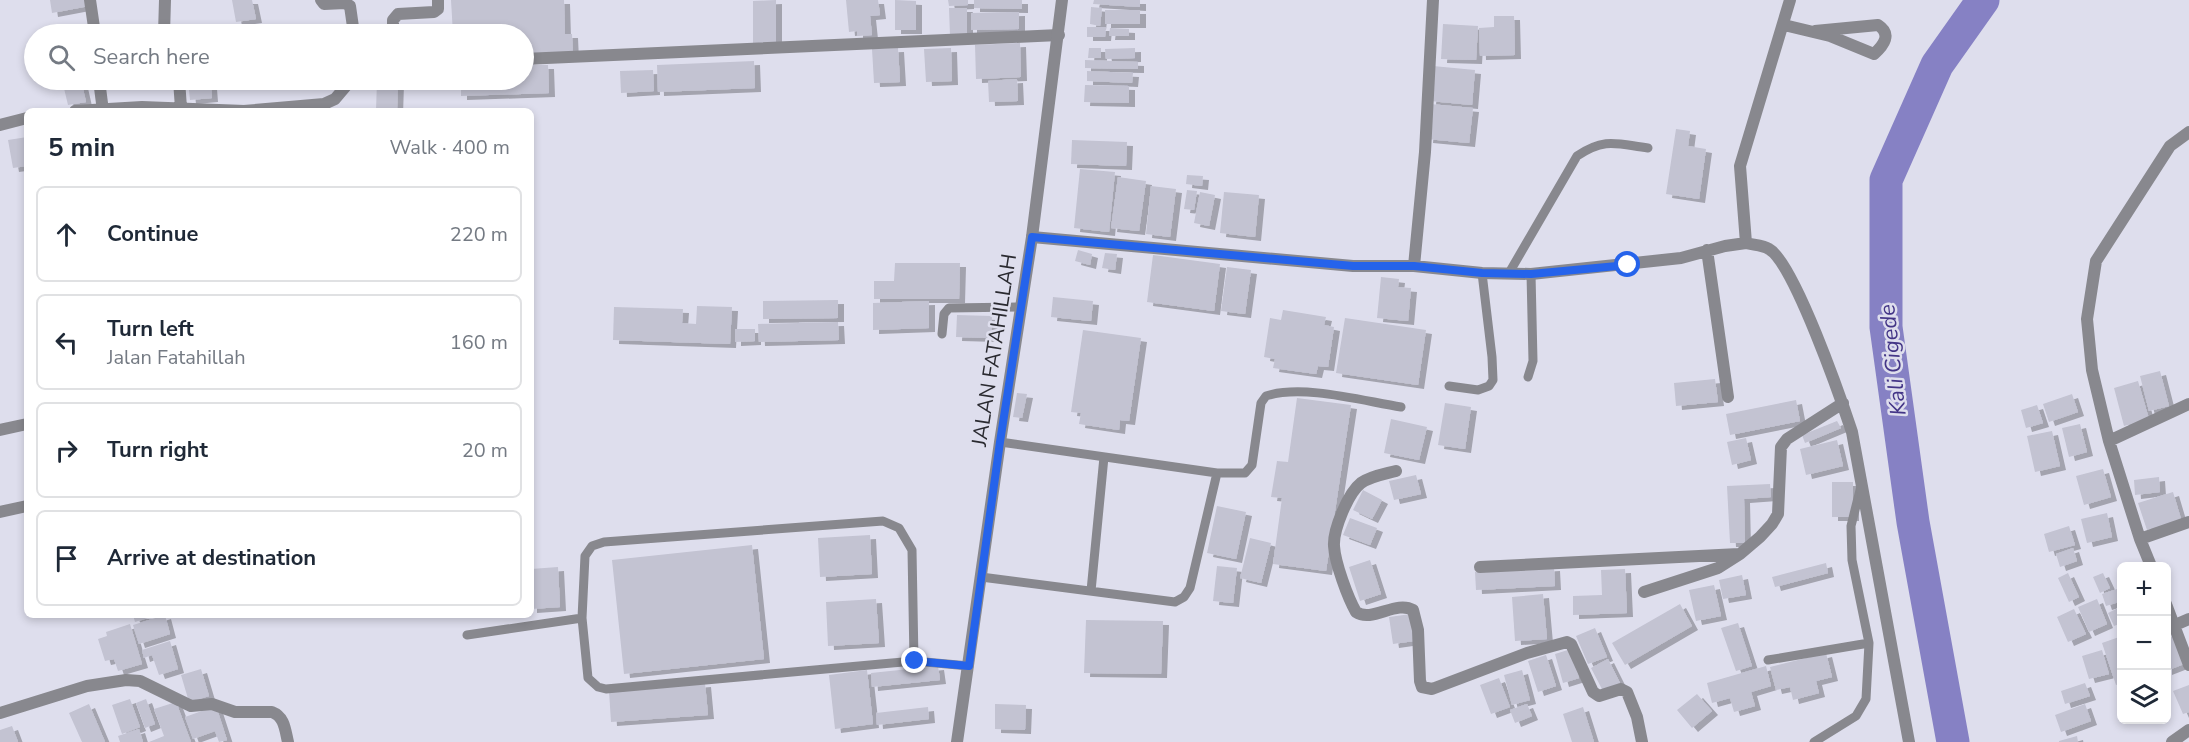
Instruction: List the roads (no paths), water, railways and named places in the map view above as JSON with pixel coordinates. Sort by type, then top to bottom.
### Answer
[{"type":"street","points":[[90,0],[94,24]]},
{"type":"street","points":[[164,24],[165,0]]},
{"type":"street","points":[[321,0],[324,4],[345,3],[350,6],[353,24]]},
{"type":"street","points":[[393,24],[398,14],[434,12],[438,9],[438,0]]},
{"type":"street","name":"JALAN FATAHILLAH","points":[[957,742],[1032,237],[1062,0]]},
{"type":"street","points":[[1414,266],[1425,152],[1433,0]]},
{"type":"street","points":[[1746,243],[1740,166],[1790,0]]},
{"type":"street","points":[[1784,25],[1815,31],[1874,54],[1885,42],[1886,36],[1878,25],[1815,31]]},
{"type":"street","points":[[534,59],[1059,35]]},
{"type":"street","points":[[100,90],[103,108]]},
{"type":"street","points":[[180,90],[181,108]]},
{"type":"street","points":[[278,108],[324,104],[335,99],[343,90]]},
{"type":"street","points":[[0,125],[24,119]]},
{"type":"street","points":[[2149,562],[2109,441],[2092,370],[2087,319],[2096,261],[2170,146],[2189,132]]},
{"type":"street","points":[[1032,237],[1341,266],[1414,266],[1482,273],[1531,274],[1681,258],[1707,250],[1746,243],[1770,249],[1794,282],[1852,432],[1909,742]]},
{"type":"street","points":[[1707,250],[1728,397]]},
{"type":"street","points":[[1644,592],[1718,568],[1740,554],[1772,524],[1779,514],[1781,447],[1787,438],[1843,404]]},
{"type":"street","points":[[2109,441],[2189,404]]},
{"type":"street","points":[[0,430],[24,425]]},
{"type":"street","points":[[1396,471],[1363,482],[1356,488],[1340,520],[1334,547],[1356,612],[1364,616],[1406,606],[1413,610],[1418,630],[1422,687],[1432,689],[1527,653],[1567,642],[1571,644],[1593,692],[1599,696],[1621,689],[1627,692],[1642,742]]},
{"type":"street","points":[[0,512],[24,507]]},
{"type":"street","points":[[2140,539],[2189,522]]},
{"type":"street","points":[[1480,567],[1740,554]]},
{"type":"street","points":[[2171,616],[2189,665]]},
{"type":"street","points":[[2175,625],[2189,619]]},
{"type":"street","points":[[0,713],[87,686],[126,680],[140,681],[191,706],[213,704],[235,712],[277,714],[284,723],[288,742]]},
{"type":"street","points":[[2172,742],[2189,730]]},
{"type":"lane","points":[[1509,273],[1577,156],[1606,142],[1648,147]]},
{"type":"lane","points":[[1449,386],[1478,390],[1489,386],[1493,380],[1482,273]]},
{"type":"lane","points":[[1528,377],[1533,361],[1531,274]]},
{"type":"lane","points":[[942,334],[944,314],[949,308],[1021,307]]},
{"type":"lane","points":[[1000,442],[1217,473],[1245,473],[1252,465],[1261,403],[1266,396],[1284,392],[1311,391],[1401,407]]},
{"type":"lane","points":[[1091,591],[1104,457]]},
{"type":"lane","points":[[981,577],[1175,602],[1184,597],[1190,588],[1217,473]]},
{"type":"lane","points":[[1814,742],[1856,716],[1866,699],[1869,643],[1852,560],[1851,526],[1861,486]]},
{"type":"lane","points":[[915,661],[912,550],[899,528],[883,521],[604,542],[592,546],[585,556],[582,618],[588,678],[598,687],[606,689],[915,661],[969,666]]},
{"type":"lane","points":[[467,635],[582,618]]},
{"type":"lane","points":[[1768,660],[1869,643]]},
{"type":"waterway","name":"Kali Cigede","points":[[1953,742],[1913,522],[1886,327],[1886,180],[1937,65],[1983,0]]}]
